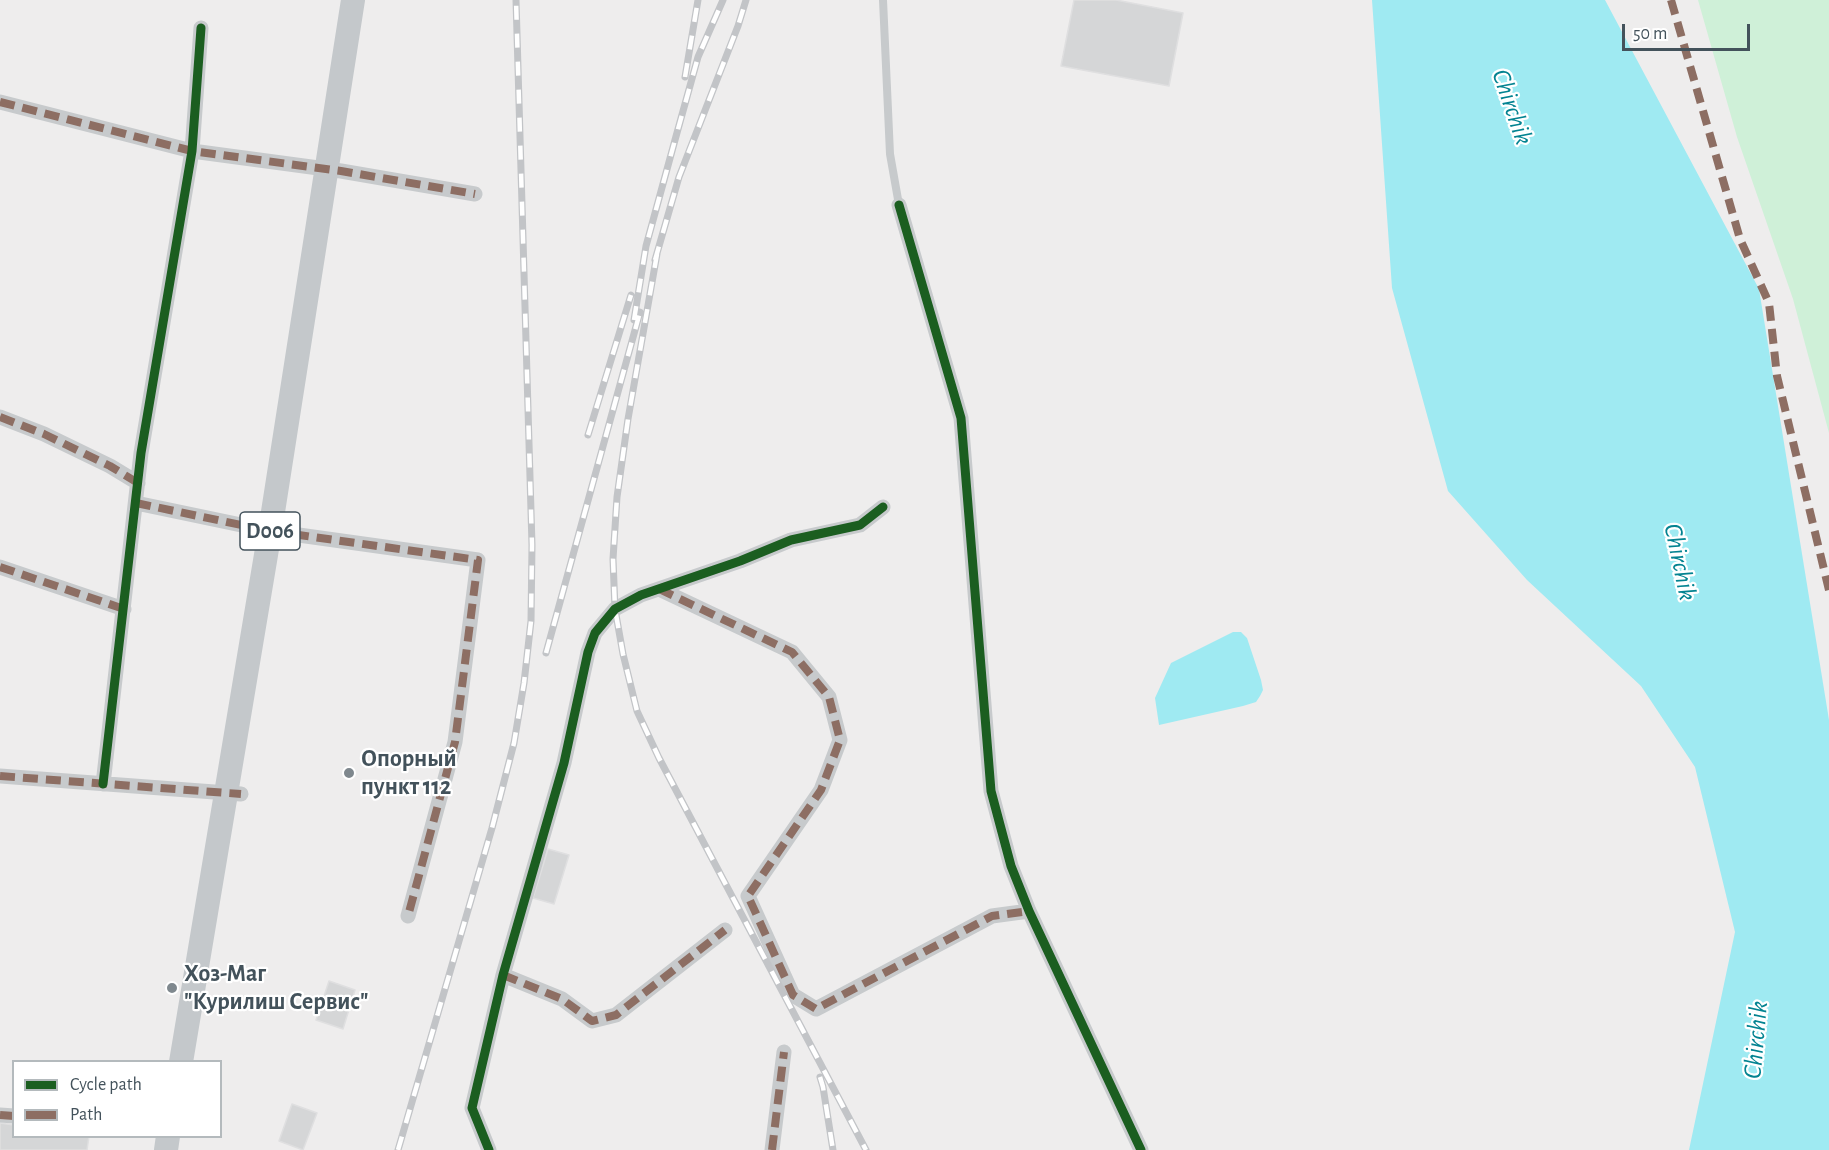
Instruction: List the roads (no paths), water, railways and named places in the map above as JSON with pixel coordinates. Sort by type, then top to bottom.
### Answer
[{"type":"main road","name":"D006","points":[[181,1060],[233,794],[277,532],[333,170],[353,0]]},
{"type":"main road","name":"D006","points":[[333,170],[367,0]]},
{"type":"main road","name":"D006","points":[[196,1060],[233,794]]},
{"type":"street","points":[[103,784],[141,453],[192,151],[201,28]]},
{"type":"street","points":[[0,102],[192,151],[333,170],[475,194]]},
{"type":"street","points":[[899,205],[962,418],[991,791],[1011,866],[1029,911],[1141,1150]]},
{"type":"street","points":[[0,417],[45,434],[110,466],[138,483]]},
{"type":"street","points":[[136,503],[277,532],[478,560],[455,742],[408,916]]},
{"type":"street","points":[[489,1150],[472,1108],[503,975],[564,763],[588,652],[595,633],[615,609],[641,595],[740,561],[791,540],[860,525],[883,507]]},
{"type":"street","points":[[0,567],[124,609]]},
{"type":"street","points":[[659,589],[792,652],[829,697],[840,740],[821,790],[748,896],[793,995],[816,1009],[992,916],[1029,911]]},
{"type":"street","points":[[0,776],[233,794]]},
{"type":"street","points":[[503,975],[562,999],[592,1021],[616,1015],[725,930]]},
{"type":"street","points":[[772,1150],[784,1052]]},
{"type":"lane","points":[[883,0],[890,153],[899,205]]},
{"type":"water","name":"Chirchik","points":[[1372,0],[1605,0],[1759,289],[1829,720],[1829,1150],[1689,1150],[1735,932],[1695,767],[1641,686],[1527,580],[1448,491],[1392,288]]},
{"type":"water","points":[[1233,632],[1241,632],[1247,638],[1261,680],[1263,690],[1256,702],[1159,725],[1155,698],[1171,663]]},
{"type":"railway","points":[[398,1150],[492,828],[514,743],[531,621],[532,545],[516,0]]},
{"type":"railway","points":[[685,77],[698,0]]},
{"type":"railway","points":[[634,320],[646,246],[698,57],[723,0]]},
{"type":"railway","points":[[655,260],[679,177],[746,0]]},
{"type":"railway","points":[[657,254],[628,419],[617,497],[613,559],[615,609],[623,654],[637,711],[659,758],[866,1150]]},
{"type":"railway","points":[[588,435],[631,295]]},
{"type":"railway","points":[[546,653],[640,312]]},
{"type":"railway","points":[[820,1077],[833,1150]]},
{"type":"place","name":"Опорный пункт 112","points":[[349,773]]},
{"type":"place","name":"Хоз-Маг \"Курилиш Сервис\"","points":[[172,988]]}]
